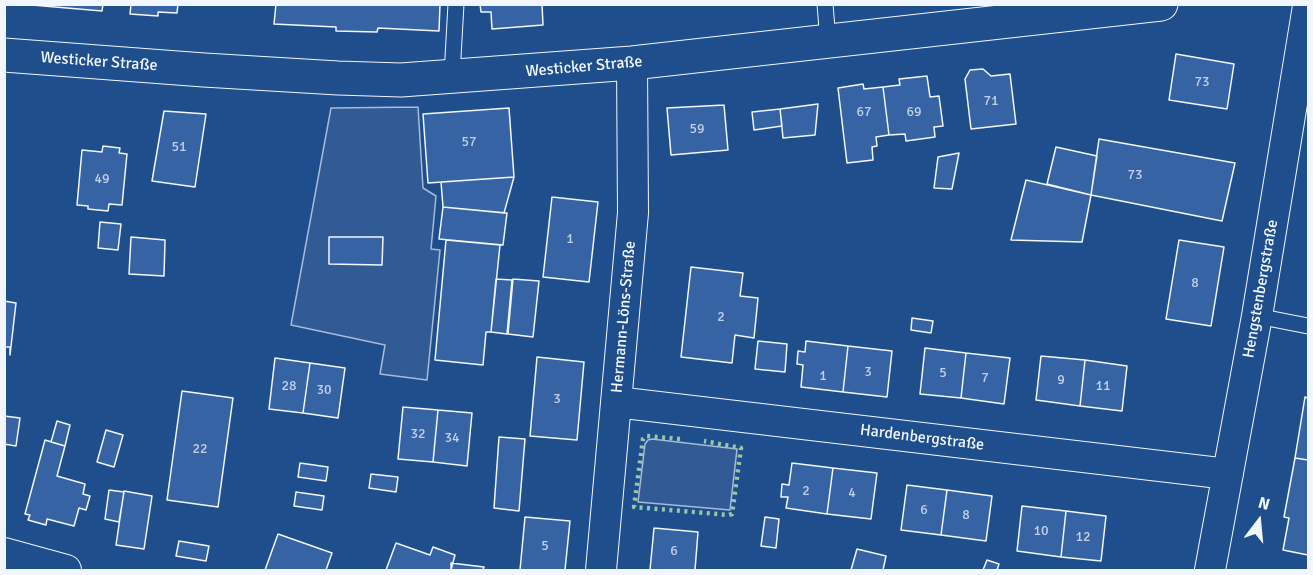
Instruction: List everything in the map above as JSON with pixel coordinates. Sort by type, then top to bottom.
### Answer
[{"type":"main road","name":"Westicker Straße","points":[[4,55],[338,78],[401,80],[632,63],[1161,4]]},
{"type":"street","name":"Hengstenbergstraße","points":[[1210,570],[1257,316],[1308,6]]},
{"type":"street","name":"Hermann-Löns-Straße","points":[[601,570],[633,213],[632,63]]},
{"type":"street","name":"Hardenbergstraße","points":[[616,402],[1228,474]]},
{"type":"street","points":[[4,553],[66,570]]},
{"type":"lane","points":[[452,75],[456,4]]},
{"type":"lane","points":[[825,4],[828,41]]},
{"type":"lane","points":[[1257,316],[1308,326]]},
{"type":"shaded area","points":[[418,107],[423,188],[436,196],[431,249],[440,250],[427,380],[380,374],[385,345],[291,325],[331,108]]},
{"type":"shaded area","points":[[652,439],[737,449],[730,510],[638,502],[645,444]]},
{"type":"building","points":[[20,4],[103,4],[102,11]]},
{"type":"building","points":[[131,4],[178,4],[177,13],[158,12],[158,16],[130,14]]},
{"type":"building","points":[[276,4],[440,4],[439,31],[378,28],[377,32],[336,31],[336,27],[274,24]]},
{"type":"building","points":[[480,4],[542,4],[543,25],[492,29],[491,12],[481,12]]},
{"type":"building","points":[[1176,54],[1234,64],[1227,109],[1169,100]]},
{"type":"building","points":[[983,69],[991,76],[1010,74],[1016,124],[971,129],[965,79],[970,70]]},
{"type":"building","points":[[927,76],[930,97],[939,96],[943,126],[934,127],[935,137],[906,141],[905,134],[889,135],[883,87],[900,85],[899,79]]},
{"type":"building","points":[[863,84],[864,89],[883,87],[889,135],[876,137],[877,146],[872,147],[873,160],[847,163],[838,88]]},
{"type":"building","points":[[818,104],[815,135],[783,138],[780,109]]},
{"type":"building","points":[[724,105],[728,150],[671,155],[667,108]]},
{"type":"building","points":[[509,108],[514,177],[428,183],[423,114]]},
{"type":"building","points":[[780,109],[782,126],[754,130],[752,112]]},
{"type":"building","points":[[164,111],[206,114],[195,187],[152,181]]},
{"type":"building","points":[[1099,139],[1235,163],[1222,221],[1091,195]]},
{"type":"building","points":[[103,146],[120,148],[119,153],[127,154],[122,205],[109,204],[108,211],[88,209],[88,206],[77,205],[82,150],[102,152]]},
{"type":"building","points":[[1056,147],[1097,156],[1091,195],[1047,184]]},
{"type":"building","points":[[959,153],[952,189],[934,188],[938,157]]},
{"type":"building","points":[[514,177],[504,213],[443,207],[441,182]]},
{"type":"building","points":[[1026,180],[1091,195],[1082,242],[1011,240]]},
{"type":"building","points":[[552,197],[598,202],[589,282],[543,277]]},
{"type":"building","points":[[443,207],[507,213],[503,245],[439,239]]},
{"type":"building","points":[[100,222],[121,224],[118,250],[98,248]]},
{"type":"building","points":[[131,237],[165,240],[164,276],[129,274]]},
{"type":"building","points":[[329,237],[383,237],[382,265],[329,264]]},
{"type":"building","points":[[446,240],[500,245],[491,332],[486,332],[483,365],[435,360]]},
{"type":"building","points":[[1179,240],[1224,247],[1211,326],[1166,319]]},
{"type":"building","points":[[691,267],[743,273],[740,296],[758,298],[754,338],[735,335],[732,363],[681,357]]},
{"type":"building","points":[[496,279],[512,280],[507,334],[491,332]]},
{"type":"building","points":[[513,279],[539,281],[533,337],[508,334]]},
{"type":"building","points":[[4,301],[16,303],[10,355],[10,347],[4,347]]},
{"type":"building","points":[[912,318],[933,321],[931,333],[911,330]]},
{"type":"building","points":[[758,341],[787,344],[785,372],[755,369]]},
{"type":"building","points":[[806,341],[848,346],[843,392],[801,387],[803,365],[797,364],[798,351],[805,352]]},
{"type":"building","points":[[848,346],[892,351],[887,397],[843,392]]},
{"type":"building","points":[[925,348],[966,353],[961,398],[920,394]]},
{"type":"building","points":[[966,353],[1010,358],[1004,404],[961,398]]},
{"type":"building","points":[[1041,356],[1085,360],[1080,406],[1036,400]]},
{"type":"building","points":[[537,357],[584,362],[577,440],[530,436]]},
{"type":"building","points":[[275,358],[310,363],[303,413],[269,409]]},
{"type":"building","points":[[1085,360],[1127,366],[1122,411],[1080,406]]},
{"type":"building","points":[[310,363],[345,368],[338,418],[303,413]]},
{"type":"building","points":[[182,391],[233,398],[218,507],[167,500]]},
{"type":"building","points":[[1305,397],[1308,398],[1308,460],[1295,458]]},
{"type":"building","points":[[403,407],[438,410],[433,462],[398,459]]},
{"type":"building","points":[[438,410],[472,413],[467,466],[433,462]]},
{"type":"building","points":[[4,416],[20,418],[16,446],[4,444]]},
{"type":"building","points":[[57,421],[70,425],[65,446],[51,442]]},
{"type":"building","points":[[106,430],[123,435],[114,467],[97,462]]},
{"type":"building","points":[[499,437],[525,439],[519,511],[494,508]]},
{"type":"building","points":[[45,440],[65,446],[57,476],[85,484],[83,494],[90,496],[86,510],[79,508],[74,526],[47,519],[46,525],[28,520],[30,515],[25,514]]},
{"type":"building","points":[[1295,458],[1308,460],[1308,555],[1283,550],[1289,518],[1284,517]]},
{"type":"building","points":[[300,463],[328,467],[326,481],[298,477]]},
{"type":"building","points":[[792,463],[833,468],[827,514],[786,508],[788,497],[781,497],[782,484],[789,485]]},
{"type":"building","points":[[833,468],[877,473],[871,519],[827,514]]},
{"type":"building","points":[[371,474],[398,477],[396,492],[369,488]]},
{"type":"building","points":[[907,485],[947,490],[941,535],[901,530]]},
{"type":"building","points":[[109,490],[124,492],[119,522],[105,519]]},
{"type":"building","points":[[947,490],[992,496],[986,541],[941,535]]},
{"type":"building","points":[[124,491],[152,496],[144,549],[116,545]]},
{"type":"building","points":[[296,492],[324,496],[322,510],[294,506]]},
{"type":"building","points":[[1022,506],[1066,511],[1061,557],[1017,551]]},
{"type":"building","points":[[1066,511],[1106,516],[1101,561],[1061,557]]},
{"type":"building","points":[[525,517],[570,521],[565,570],[520,570]]},
{"type":"building","points":[[765,517],[779,519],[776,548],[761,546]]},
{"type":"building","points":[[654,528],[698,532],[695,570],[650,570]]},
{"type":"building","points":[[278,534],[332,553],[326,570],[265,570]]},
{"type":"building","points":[[179,541],[209,546],[206,561],[176,556]]},
{"type":"building","points":[[396,543],[430,555],[433,547],[455,555],[451,570],[386,570]]},
{"type":"building","points":[[857,549],[886,556],[883,570],[851,570]]},
{"type":"building","points":[[987,560],[999,564],[997,570],[983,570]]},
{"type":"building","points":[[451,563],[484,567],[483,570],[451,570]]},
{"type":"hedge","points":[[680,439],[646,436],[643,439],[634,507],[732,514],[741,448],[704,441]]}]
